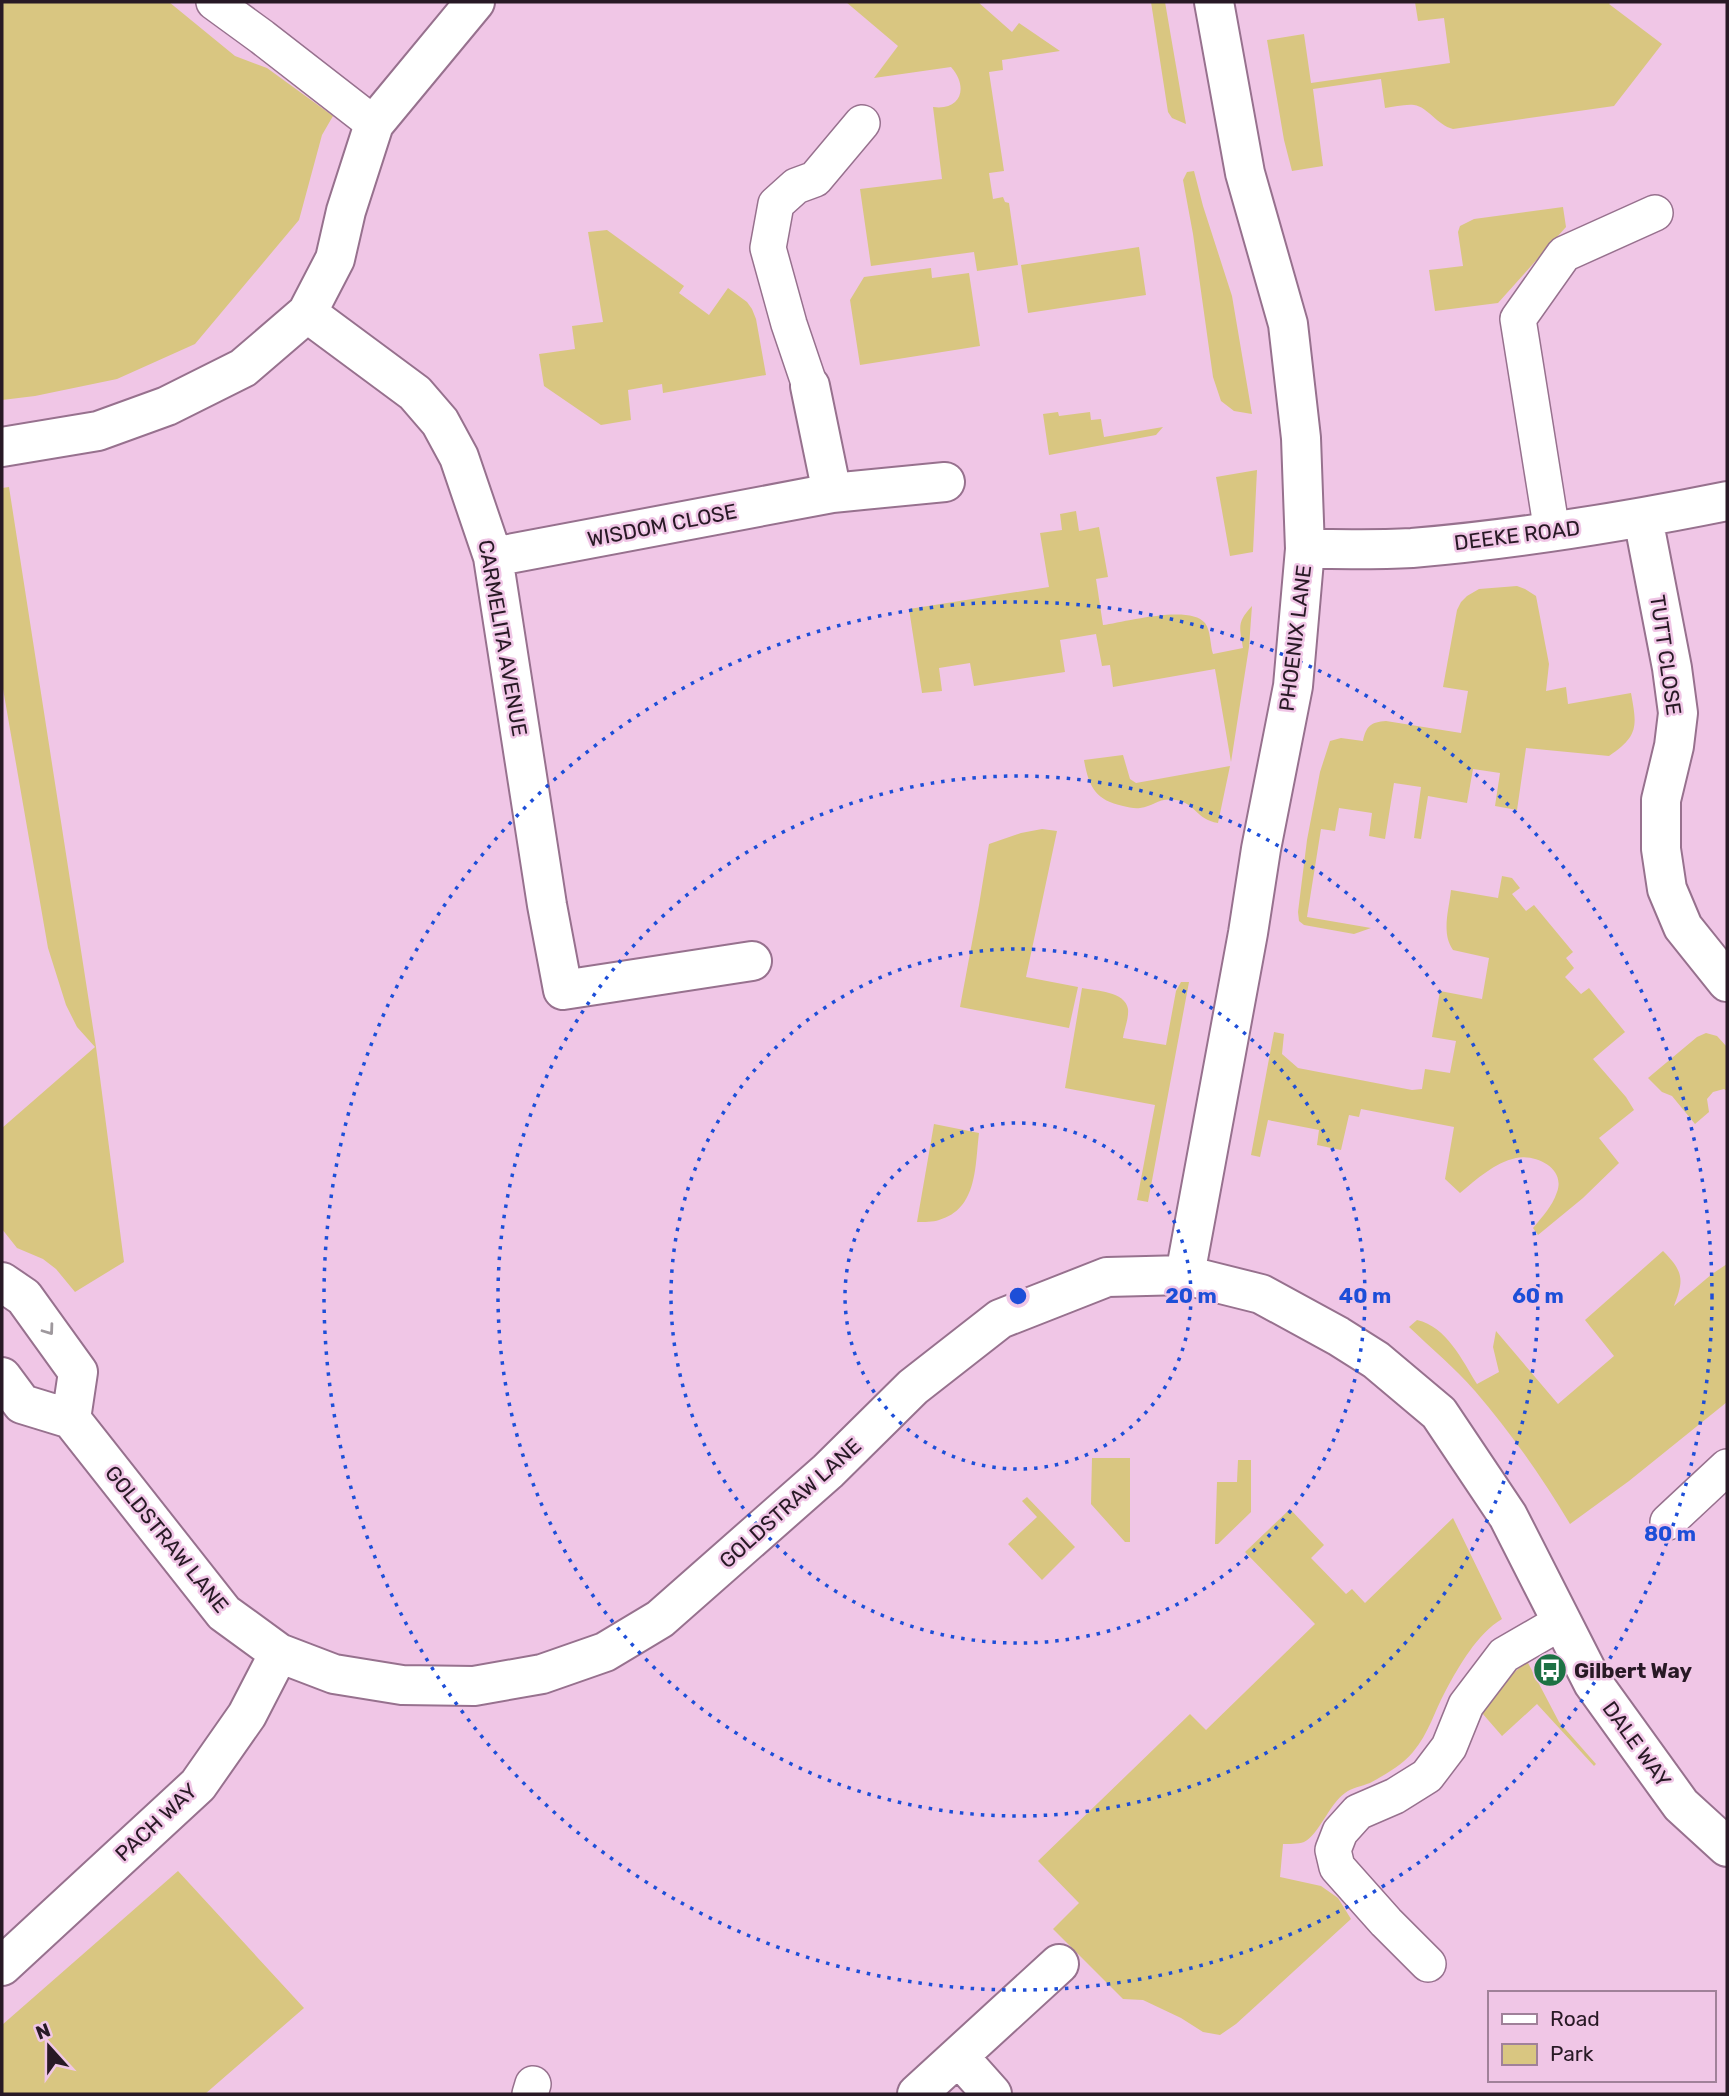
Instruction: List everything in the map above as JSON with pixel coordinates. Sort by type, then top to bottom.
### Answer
[{"type":"street","points":[[2,447],[98,431],[167,406],[243,368],[307,313],[335,259],[346,211],[374,124],[475,2]]},
{"type":"street","name":"PHOENIX LANE","points":[[1185,1275],[1293,685],[1305,550],[1301,438],[1288,324],[1245,173],[1214,2]]},
{"type":"street","name":"CARMELITA AVENUE","points":[[307,313],[415,393],[440,422],[459,457],[493,557],[547,905],[563,989],[752,961]]},
{"type":"street","points":[[810,386],[832,493]]},
{"type":"street","name":"WISDOM CLOSE","points":[[493,557],[832,493],[945,482]]},
{"type":"street","name":"DEEKE ROAD","points":[[1305,550],[1409,548],[1552,532],[1727,501]]},
{"type":"street","name":"TUTT CLOSE","points":[[1643,518],[1678,713],[1675,746],[1661,800],[1661,849],[1667,889],[1683,928],[1727,982]]},
{"type":"street","name":"GOLDSTRAW LANE","points":[[71,1419],[224,1612],[279,1653],[334,1674],[402,1685],[474,1686],[542,1674],[605,1652],[660,1619],[828,1471],[914,1387],[1000,1319],[1107,1277],[1185,1275],[1261,1294],[1338,1336],[1376,1360],[1439,1413],[1508,1516]]},
{"type":"street","points":[[2,1282],[24,1297],[78,1372],[71,1419],[22,1404],[2,1377]]},
{"type":"street","name":"DALE WAY","points":[[1508,1516],[1593,1683],[1681,1805],[1727,1847]]},
{"type":"street","name":"PACH WAY","points":[[2,1966],[198,1785],[247,1714],[279,1653]]},
{"type":"street","points":[[917,2094],[1059,1964]]},
{"type":"street","points":[[959,2057],[992,2094]]},
{"type":"lane","points":[[214,2],[374,124]]},
{"type":"lane","points":[[810,386],[768,248],[776,204],[796,186],[815,179],[862,123]]},
{"type":"lane","points":[[1552,532],[1518,319],[1564,254],[1655,213]]},
{"type":"lane","points":[[1668,1522],[1727,1468]]},
{"type":"lane","points":[[1428,1964],[1385,1923],[1337,1867],[1333,1850],[1340,1832],[1358,1812],[1395,1796],[1427,1776],[1449,1747],[1466,1706],[1504,1655],[1561,1622]]},
{"type":"green space","points":[[2,2],[169,2],[235,56],[267,68],[333,116],[322,135],[299,220],[195,344],[117,379],[2,400]]},
{"type":"green space","points":[[846,2],[978,2],[1012,32],[1019,23],[1060,51],[1002,60],[1003,70],[989,72],[1004,171],[989,173],[993,199],[1003,197],[1005,202],[1009,203],[1018,265],[977,271],[974,252],[871,266],[860,189],[942,179],[933,107],[950,105],[956,101],[961,90],[957,75],[951,67],[874,78],[898,46]]},
{"type":"green space","points":[[1151,2],[1165,2],[1186,124],[1172,118],[1168,112]]},
{"type":"green space","points":[[1415,2],[1611,2],[1609,4],[1662,44],[1614,106],[1453,129],[1419,106],[1385,108],[1381,79],[1313,89],[1323,166],[1292,171],[1267,40],[1304,34],[1311,83],[1450,63],[1444,18],[1418,21]]},
{"type":"green space","points":[[1194,171],[1232,296],[1252,414],[1234,411],[1221,401],[1213,377],[1183,180],[1187,172]]},
{"type":"green space","points":[[1563,207],[1566,227],[1498,303],[1435,311],[1429,270],[1463,266],[1458,232],[1460,226],[1474,219]]},
{"type":"green space","points":[[607,230],[684,286],[679,293],[709,315],[728,288],[747,302],[756,319],[766,375],[663,393],[662,384],[628,390],[631,420],[601,425],[544,386],[539,354],[575,349],[572,326],[603,322],[588,232]]},
{"type":"green space","points":[[1139,247],[1146,295],[1028,313],[1021,265]]},
{"type":"green space","points":[[931,268],[932,278],[969,273],[980,346],[860,365],[850,300],[864,277]]},
{"type":"green space","points":[[1058,412],[1059,416],[1090,412],[1091,420],[1101,419],[1104,437],[1163,427],[1156,435],[1049,455],[1043,414]]},
{"type":"green space","points":[[1257,470],[1253,552],[1230,556],[1216,477]]},
{"type":"green space","points":[[9,487],[96,1047],[124,1262],[75,1292],[56,1269],[43,1259],[17,1248],[2,1229],[2,1128],[95,1047],[77,1027],[66,1005],[48,948],[2,683],[2,488]]},
{"type":"green space","points":[[1076,511],[1079,531],[1099,527],[1108,577],[1096,579],[1103,625],[1172,614],[1186,615],[1205,623],[1213,654],[1243,648],[1240,626],[1252,606],[1249,647],[1231,762],[1215,669],[1113,687],[1110,665],[1102,666],[1096,634],[1060,640],[1065,672],[974,686],[970,663],[939,668],[942,691],[922,693],[909,609],[1049,587],[1040,533],[1062,530],[1060,514]]},
{"type":"green space","points":[[1517,586],[1536,596],[1549,664],[1546,691],[1566,687],[1568,704],[1631,693],[1635,722],[1631,736],[1609,756],[1526,748],[1517,810],[1495,806],[1500,773],[1473,769],[1467,803],[1428,796],[1421,839],[1414,838],[1421,787],[1394,783],[1385,839],[1369,836],[1372,813],[1339,808],[1335,831],[1321,829],[1307,917],[1371,928],[1354,934],[1304,925],[1299,921],[1298,912],[1307,840],[1320,772],[1330,741],[1341,738],[1363,741],[1370,726],[1386,721],[1461,733],[1468,691],[1443,687],[1457,610],[1467,596],[1479,589]]},
{"type":"green space","points":[[1123,755],[1130,779],[1136,783],[1230,766],[1218,823],[1176,800],[1165,800],[1136,808],[1114,803],[1100,796],[1091,785],[1084,760]]},
{"type":"green space","points":[[1042,829],[1057,831],[1026,977],[1078,987],[1069,1028],[960,1007],[989,844]]},
{"type":"green space","points":[[1502,876],[1512,878],[1520,888],[1512,894],[1526,911],[1534,905],[1573,952],[1566,958],[1574,968],[1565,977],[1581,994],[1589,988],[1625,1032],[1593,1059],[1634,1110],[1599,1138],[1619,1163],[1583,1198],[1538,1235],[1533,1228],[1550,1207],[1557,1192],[1559,1183],[1553,1170],[1547,1164],[1532,1158],[1516,1158],[1493,1168],[1460,1193],[1445,1179],[1454,1127],[1361,1109],[1359,1117],[1349,1115],[1341,1150],[1317,1145],[1319,1130],[1268,1120],[1260,1157],[1251,1155],[1274,1032],[1284,1034],[1282,1054],[1298,1068],[1412,1090],[1422,1089],[1425,1069],[1450,1073],[1456,1041],[1432,1037],[1440,991],[1482,999],[1489,958],[1453,950],[1449,943],[1447,929],[1451,890],[1498,898]]},
{"type":"green space","points":[[1181,982],[1189,982],[1148,1202],[1137,1200],[1155,1105],[1065,1088],[1082,988],[1116,995],[1126,1003],[1128,1013],[1123,1038],[1166,1045],[1176,991]]},
{"type":"green space","points":[[1706,1033],[1717,1036],[1727,1047],[1727,1091],[1724,1089],[1713,1092],[1707,1099],[1709,1112],[1695,1124],[1672,1096],[1662,1092],[1648,1078],[1697,1037]]},
{"type":"green space","points":[[934,1124],[979,1133],[975,1172],[968,1196],[952,1214],[931,1222],[917,1222]]},
{"type":"green space","points":[[1663,1251],[1675,1265],[1680,1277],[1674,1306],[1727,1264],[1727,1402],[1629,1481],[1570,1524],[1526,1456],[1475,1391],[1409,1327],[1417,1320],[1437,1330],[1453,1346],[1477,1384],[1499,1372],[1493,1347],[1496,1331],[1558,1404],[1614,1356],[1585,1320]]},
{"type":"green space","points":[[1092,1458],[1130,1458],[1130,1542],[1125,1542],[1091,1504]]},
{"type":"green space","points":[[1238,1460],[1251,1460],[1251,1512],[1215,1544],[1217,1482],[1237,1482]]},
{"type":"green space","points":[[1027,1497],[1075,1547],[1042,1580],[1008,1544],[1037,1517],[1022,1501]]},
{"type":"green space","points":[[1290,1509],[1324,1545],[1311,1558],[1346,1594],[1352,1589],[1365,1603],[1453,1518],[1502,1619],[1485,1633],[1463,1661],[1419,1745],[1409,1757],[1382,1777],[1345,1793],[1309,1839],[1302,1843],[1283,1844],[1280,1877],[1321,1886],[1338,1898],[1351,1919],[1236,2024],[1220,2035],[1203,2032],[1143,2000],[1123,1999],[1053,1929],[1079,1903],[1038,1861],[1190,1714],[1206,1730],[1315,1624],[1245,1552]]},
{"type":"green space","points":[[1527,1661],[1559,1722],[1596,1764],[1594,1766],[1537,1704],[1502,1736],[1482,1713],[1501,1684]]},
{"type":"green space","points":[[178,1871],[304,2008],[205,2094],[2,2094],[2,2025]]},
{"type":"place","name":"Gilbert Way","points":[[1550,1670]]}]
